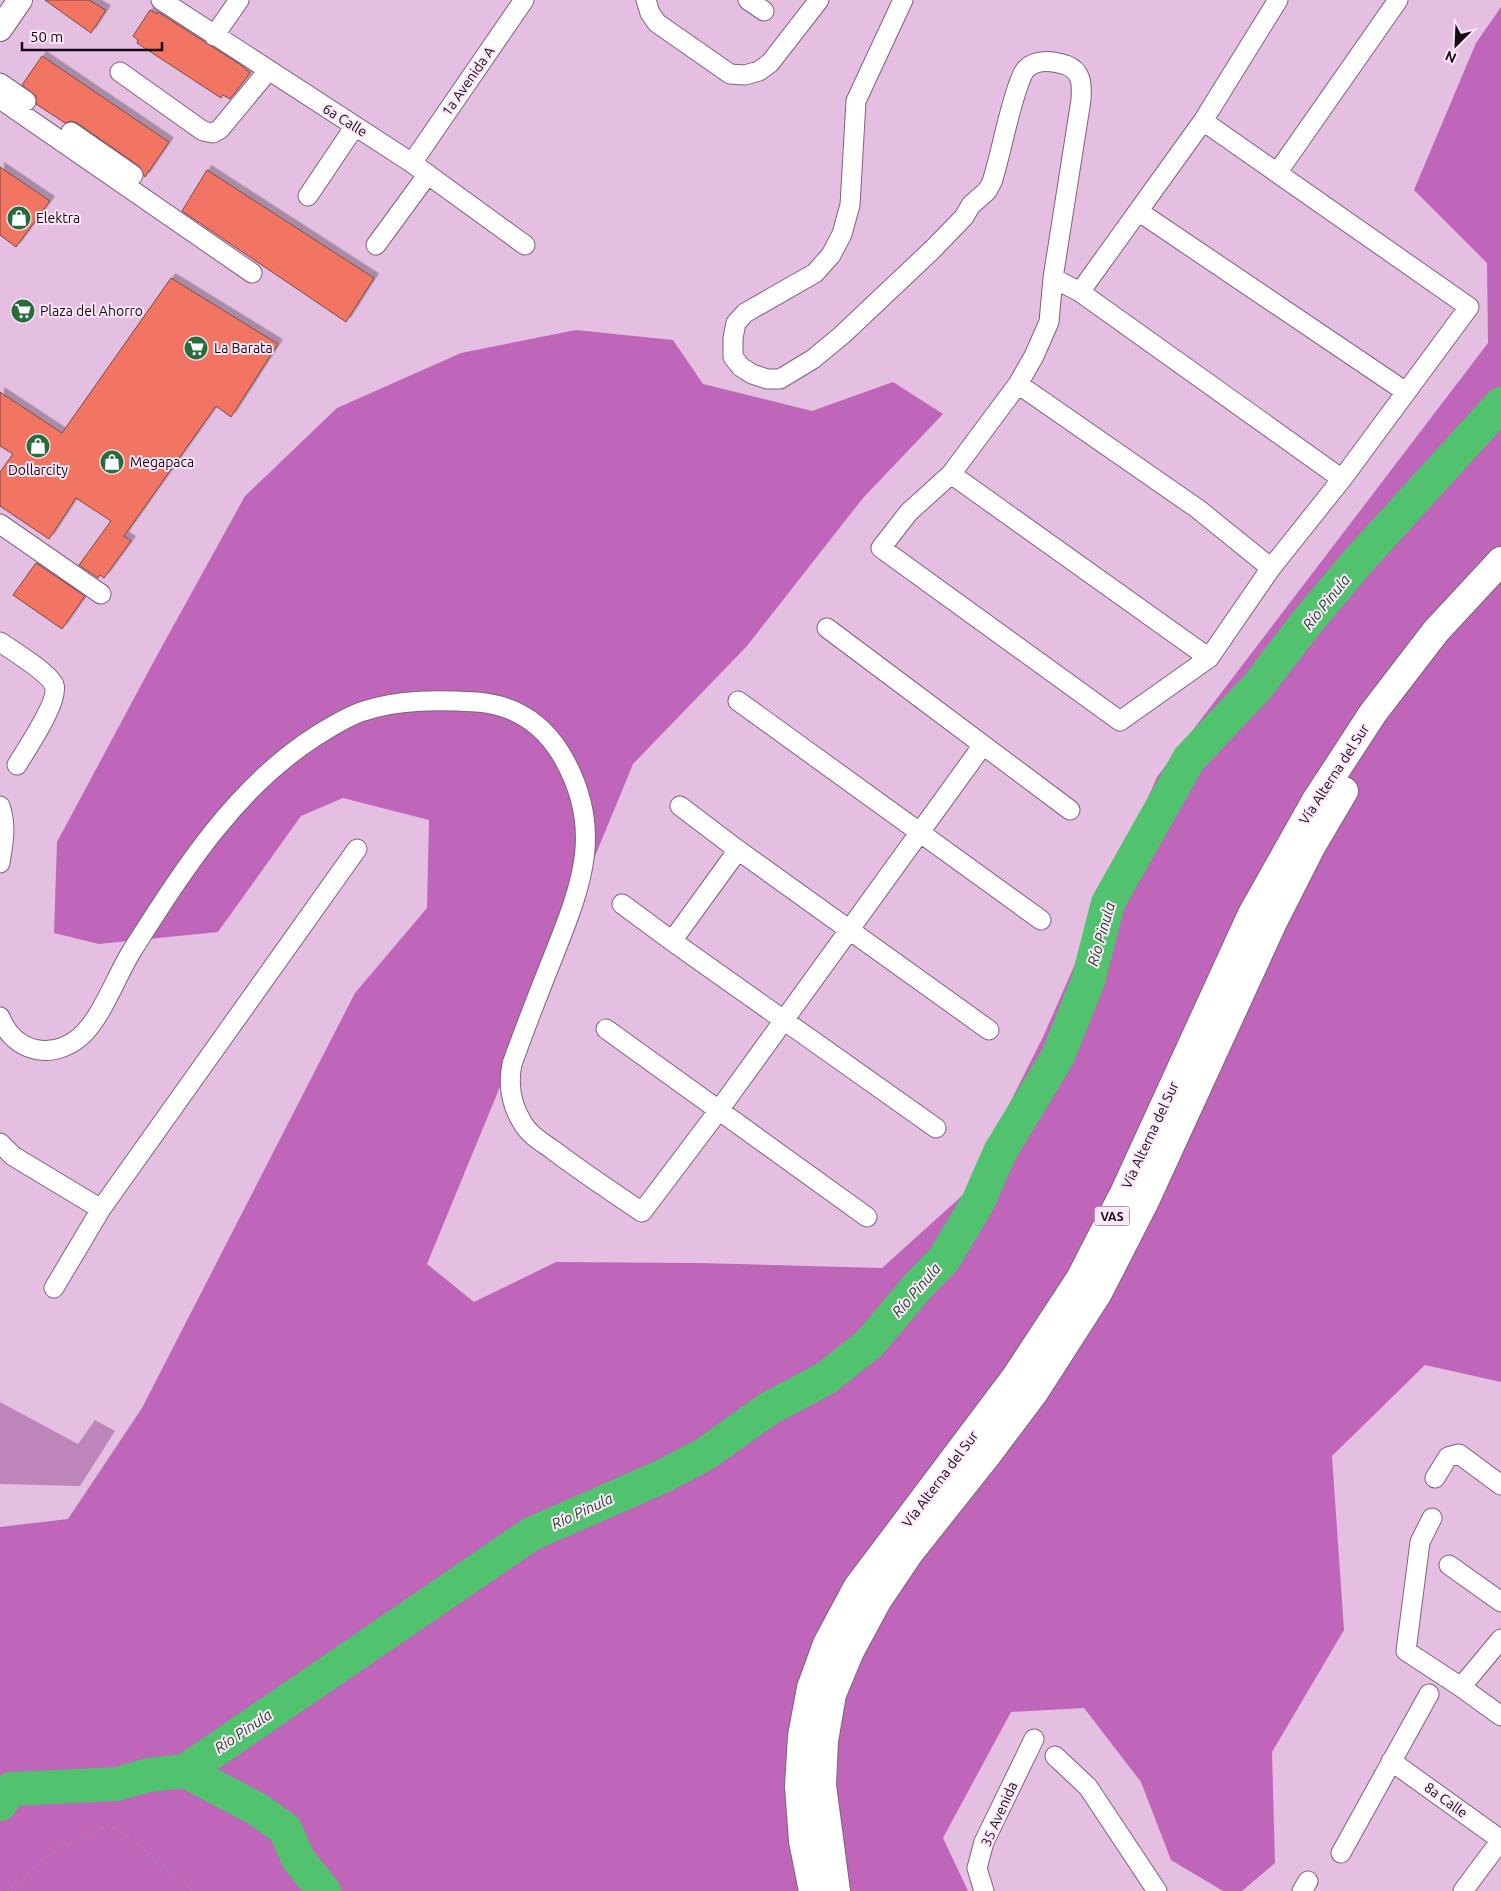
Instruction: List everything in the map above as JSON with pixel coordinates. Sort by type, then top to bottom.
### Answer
[{"type":"highway","name":"Vía Alterna del Sur","points":[[813,1891],[802,1832],[799,1786],[802,1736],[811,1688],[827,1644],[857,1588],[1016,1378],[1080,1279],[1125,1191],[1252,914],[1315,802],[1378,706],[1436,631],[1501,561]]},
{"type":"highway","name":"Vía Alterna del Sur","points":[[836,1891],[822,1785],[824,1741],[832,1694],[850,1651],[877,1601],[910,1552],[1035,1391],[1098,1293],[1145,1201],[1273,922],[1311,847],[1346,788],[1386,726],[1451,643],[1501,588]]},
{"type":"main road","points":[[0,29],[20,0]]},
{"type":"street","name":"6a Calle","points":[[161,0],[412,163],[525,245]]},
{"type":"street","points":[[214,36],[239,0]]},
{"type":"street","name":"1a Avenida A","points":[[412,163],[524,0]]},
{"type":"street","points":[[646,0],[650,12],[657,23],[730,74],[745,75],[759,71],[770,63],[819,0]]},
{"type":"street","points":[[748,0],[764,11]]},
{"type":"street","points":[[903,0],[856,101],[850,205],[842,234],[831,255],[815,273],[745,313],[736,324],[733,338],[733,357],[752,374],[767,379],[780,379],[813,359],[842,335],[933,249],[964,217],[971,205],[987,191],[992,182],[1012,103],[1024,70],[1033,64],[1045,61],[1071,67],[1078,74],[1082,85],[1048,322],[1034,356],[1018,384],[951,474],[909,512],[881,548],[1120,721],[1209,658],[1272,568],[1342,478],[1469,307],[1203,120]]},
{"type":"street","points":[[1080,292],[1203,120],[1278,0]]},
{"type":"street","points":[[1277,173],[1398,0]]},
{"type":"street","points":[[120,72],[203,131],[209,133],[220,129],[268,71]]},
{"type":"street","points":[[0,84],[133,175]]},
{"type":"street","points":[[0,99],[252,273]]},
{"type":"street","points":[[308,196],[355,126]]},
{"type":"street","points":[[376,245],[428,174]]},
{"type":"street","points":[[1138,211],[1406,392]]},
{"type":"street","points":[[1053,278],[1080,292],[1342,478]]},
{"type":"street","points":[[1018,384],[1198,509],[1272,568]]},
{"type":"street","points":[[951,474],[1209,658]]},
{"type":"street","points":[[0,524],[101,594]]},
{"type":"street","points":[[827,628],[1070,810]]},
{"type":"street","points":[[0,642],[36,668],[54,684],[55,690],[51,706],[17,765]]},
{"type":"street","points":[[0,1017],[4,1028],[10,1035],[35,1049],[56,1050],[83,1034],[98,1013],[123,964],[149,923],[218,824],[242,797],[278,763],[331,727],[361,712],[380,706],[436,700],[493,704],[521,713],[554,742],[568,767],[577,790],[584,819],[585,835],[583,870],[575,902],[522,1036],[510,1076],[512,1098],[522,1123],[533,1135],[573,1166],[642,1212],[983,745]]},
{"type":"street","points":[[738,701],[1041,920]]},
{"type":"street","points":[[0,806],[5,828],[0,864]]},
{"type":"street","points":[[680,806],[738,850],[989,1030]]},
{"type":"street","points":[[54,1288],[101,1209],[357,849]]},
{"type":"street","points":[[672,941],[738,850]]},
{"type":"street","points":[[622,904],[936,1128]]},
{"type":"street","points":[[606,1029],[867,1217]]},
{"type":"street","points":[[3,1153],[29,1166],[101,1209]]},
{"type":"street","points":[[1436,1478],[1448,1457],[1459,1454],[1501,1485]]},
{"type":"street","points":[[1432,1518],[1420,1542],[1406,1651],[1501,1716]]},
{"type":"street","points":[[1449,1565],[1501,1602]]},
{"type":"street","points":[[1461,1687],[1501,1639]]},
{"type":"street","points":[[1341,1853],[1429,1694]]},
{"type":"street","name":"35 Avenida","points":[[984,1891],[978,1868],[984,1842],[1034,1739]]},
{"type":"street","points":[[1055,1756],[1088,1787],[1157,1891]]},
{"type":"street","name":"8a Calle","points":[[1391,1761],[1499,1847]]},
{"type":"street","points":[[1463,1891],[1499,1847]]},
{"type":"path","points":[[8,1891],[56,1849],[107,1826],[120,1831],[194,1891]]},
{"type":"shaded area","points":[[1501,7],[1501,1382],[1425,1365],[1332,1456],[1344,1630],[1272,1752],[1275,1863],[1242,1891],[1223,1891],[1171,1860],[1141,1782],[1084,1708],[1011,1712],[943,1838],[968,1891],[0,1891],[0,1527],[68,1519],[142,1408],[355,993],[427,908],[429,820],[343,798],[301,816],[218,932],[99,944],[54,933],[57,842],[245,496],[337,408],[461,353],[576,330],[673,340],[703,384],[812,411],[893,382],[943,414],[863,498],[747,646],[633,764],[427,1264],[474,1302],[556,1262],[700,1263],[882,1268],[964,1194],[1043,1037],[1157,777],[1488,343],[1487,263],[1414,190],[1476,43]]},
{"type":"shaded area","points":[[0,1402],[78,1444],[95,1420],[115,1431],[80,1486],[0,1484]]},
{"type":"building","points":[[45,0],[89,0],[106,10],[91,33]]},
{"type":"building","points":[[150,10],[157,14],[158,12],[241,65],[250,73],[230,99],[223,95],[221,98],[137,43],[138,40],[133,36]]},
{"type":"building","points":[[42,56],[169,142],[145,177],[139,166],[77,123],[71,121],[65,123],[36,104],[36,96],[22,85]]},
{"type":"building","name":"Elektra","points":[[0,167],[50,201],[16,247],[0,235]]},
{"type":"building","points":[[207,170],[374,278],[346,322],[182,211]]},
{"type":"building","points":[[171,278],[278,344],[231,417],[216,406],[124,536],[131,541],[104,578],[100,575],[98,578],[79,565],[111,521],[76,498],[49,539],[0,506],[0,472],[13,454],[0,446],[0,392],[62,433]]},
{"type":"building","points":[[36,563],[85,596],[62,629],[13,595]]},
{"type":"waterway","name":"Río Pinula","points":[[0,1804],[11,1789],[117,1784],[148,1775],[185,1771],[531,1534],[661,1477],[705,1454],[768,1409],[826,1378],[869,1344],[917,1287],[944,1259],[978,1202],[1000,1152],[1058,1056],[1088,981],[1108,903],[1189,759],[1258,686],[1306,623],[1360,559],[1501,404]]},
{"type":"waterway","points":[[185,1771],[257,1809],[285,1829],[298,1859],[324,1891]]},
{"type":"place","name":"Elektra","points":[[19,218]]},
{"type":"place","name":"Plaza del Ahorro","points":[[23,311]]},
{"type":"place","name":"La Barata","points":[[196,348]]},
{"type":"place","name":"Dollarcity","points":[[38,446]]},
{"type":"place","name":"Megapaca","points":[[112,462]]}]
